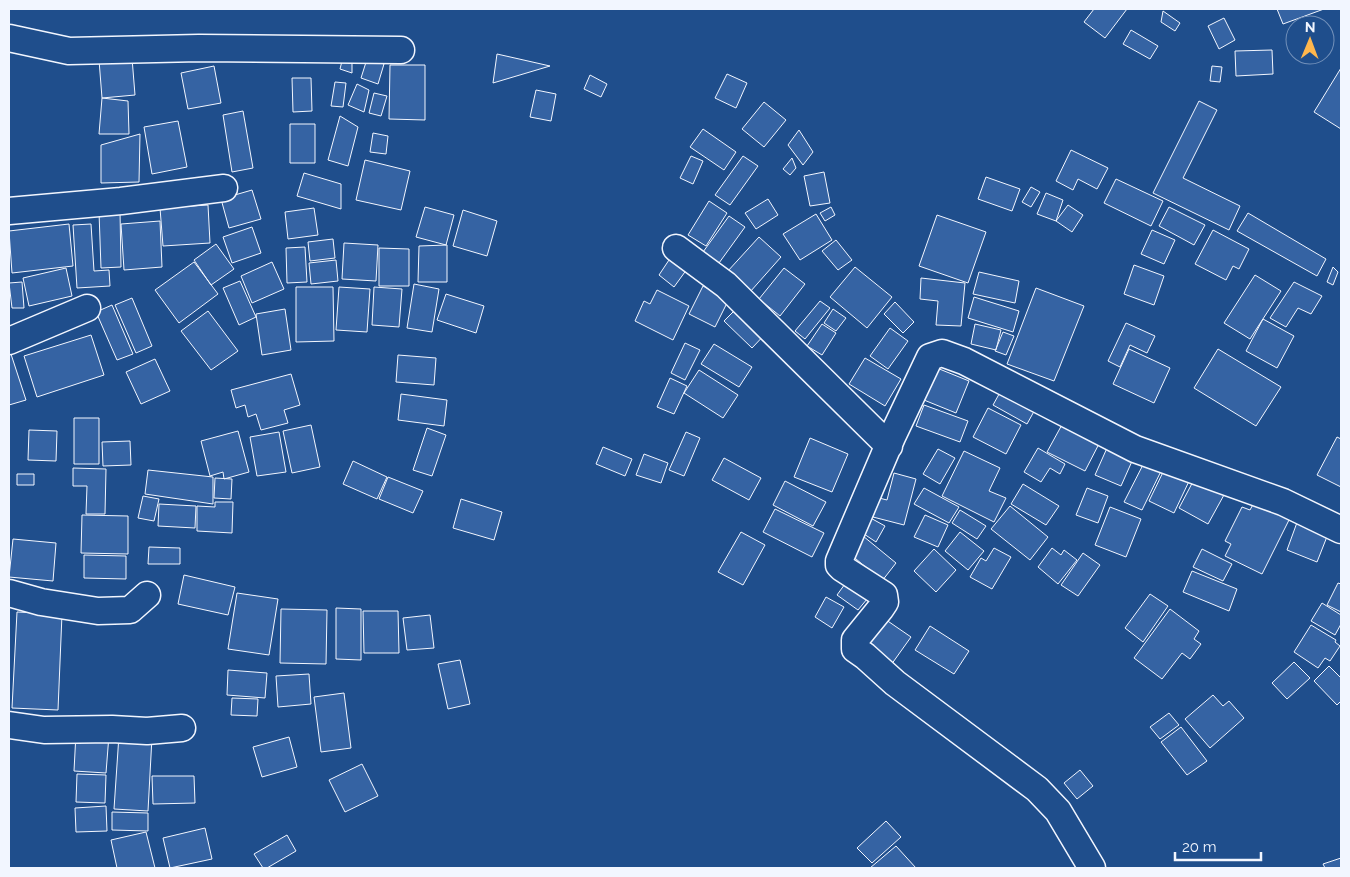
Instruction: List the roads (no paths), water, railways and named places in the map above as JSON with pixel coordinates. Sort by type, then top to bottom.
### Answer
[{"type":"street","points":[[9,38],[69,51],[199,48],[401,50]]},
{"type":"street","points":[[9,211],[121,201],[224,188]]},
{"type":"street","points":[[676,248],[726,285],[889,446]]},
{"type":"street","points":[[9,341],[87,308]]},
{"type":"street","points":[[1092,868],[1058,811],[1037,789],[894,683],[855,649],[855,640],[882,608],[885,602],[884,595],[842,568],[839,565],[839,561],[930,357],[942,353],[964,361],[1135,449],[1283,502],[1341,530]]},
{"type":"street","points":[[9,593],[41,602],[98,612],[130,610],[147,595]]},
{"type":"street","points":[[9,725],[44,730],[112,729],[146,731],[182,728]]}]
